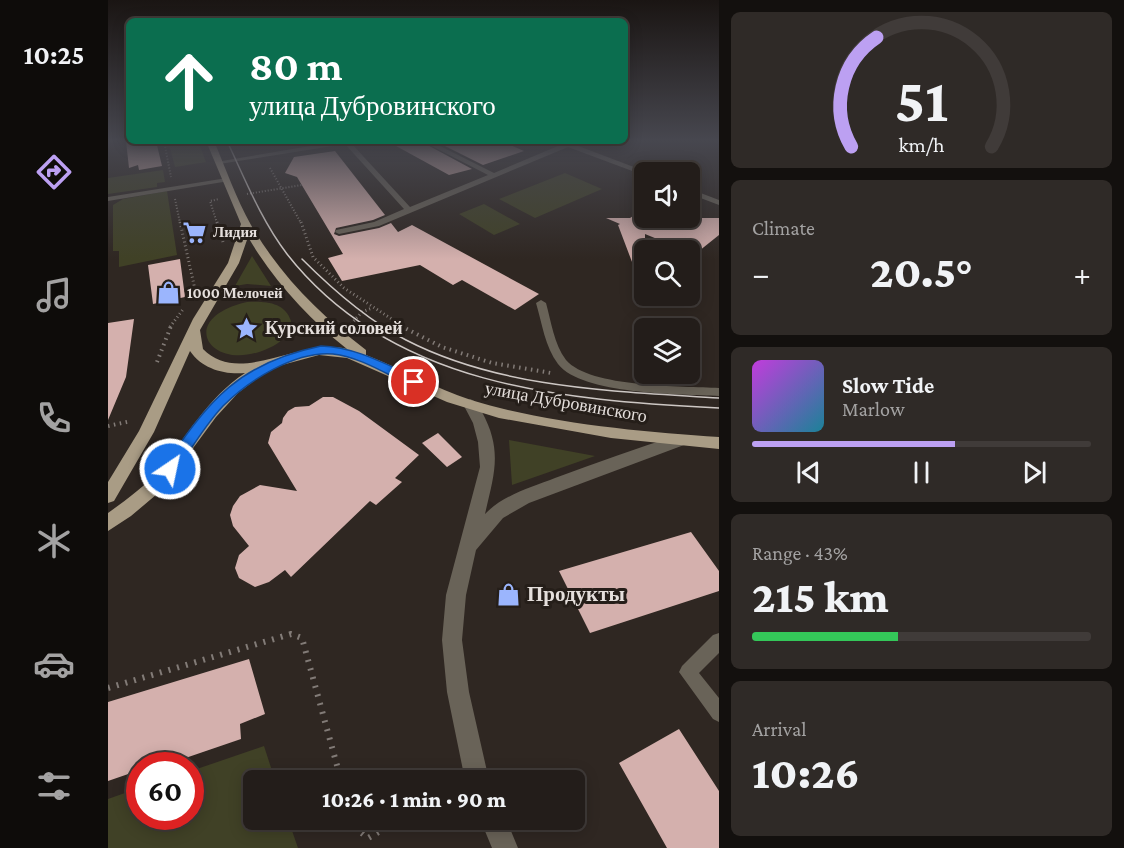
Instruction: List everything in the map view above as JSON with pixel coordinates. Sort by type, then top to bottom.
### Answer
[{"type":"main road","points":[[227,181],[246,224],[263,251],[297,295],[342,339],[378,365]]},
{"type":"main road","points":[[108,496],[129,463],[151,421],[194,330],[232,268],[243,245],[246,224]]},
{"type":"main road","points":[[194,330],[195,347],[200,355],[218,366],[239,370],[306,352],[334,351],[362,358],[378,365]]},
{"type":"main road","points":[[108,523],[134,504],[170,469],[219,402],[234,389],[275,362]]},
{"type":"main road","name":"улица Дубровинского","points":[[378,365],[432,390],[495,412],[607,433],[719,443]]},
{"type":"street","points":[[470,404],[480,423],[486,442],[488,467],[456,595],[453,640],[458,692],[475,770]]},
{"type":"street","points":[[465,555],[485,525],[498,513],[523,498],[679,441]]},
{"type":"street","points":[[498,830],[505,848]]},
{"type":"lane","points":[[108,199],[224,181]]},
{"type":"lane","points":[[383,181],[410,211]]},
{"type":"lane","points":[[339,232],[376,224],[480,181]]},
{"type":"lane","points":[[700,195],[719,203]]},
{"type":"lane","points":[[542,303],[555,347],[564,363],[568,368],[584,377],[620,385],[719,392]]},
{"type":"lane","points":[[719,641],[688,672],[719,713]]},
{"type":"path","points":[[171,181],[196,295]]},
{"type":"path","points":[[277,181],[302,224],[313,257],[344,288],[372,308],[420,336],[466,356],[527,370],[584,377]]},
{"type":"path","points":[[108,688],[291,634],[302,638],[338,770]]},
{"type":"path","points":[[358,830],[368,838],[382,830]]},
{"type":"green space","points":[[108,181],[165,181],[157,183],[157,187],[108,194]]},
{"type":"green space","points":[[546,181],[583,181],[602,189],[535,218],[499,199]]},
{"type":"green space","points":[[167,191],[177,255],[119,267],[119,251],[113,251],[113,205],[123,199]]},
{"type":"green space","points":[[484,204],[520,224],[494,235],[459,214]]},
{"type":"green space","points":[[252,256],[271,286],[247,284],[235,286]]},
{"type":"green space","points":[[247,302],[274,304],[284,310],[291,321],[287,334],[273,346],[249,354],[231,355],[217,350],[209,342],[206,331],[211,320],[224,310]]},
{"type":"green space","points":[[509,440],[595,456],[512,485]]},
{"type":"green space","points":[[264,746],[272,770],[243,770],[243,830],[292,830],[298,848],[108,848],[108,799],[126,793],[126,830],[204,830],[204,767]]},
{"type":"building","points":[[299,181],[358,181],[385,215],[336,228],[334,234],[339,236],[379,228],[391,223],[398,232],[412,225],[539,294],[515,310],[462,280],[453,285],[420,265],[342,281],[328,258],[343,254]]},
{"type":"building","points":[[634,215],[634,228],[700,228],[700,218],[719,218],[719,235],[700,250],[700,240],[660,240],[645,234],[645,240],[634,240],[634,267],[618,225],[620,224],[606,218],[630,218]]},
{"type":"building","points":[[180,259],[185,297],[153,304],[148,265]]},
{"type":"building","points":[[134,319],[126,377],[108,420],[108,323]]},
{"type":"building","points":[[323,397],[333,397],[359,411],[419,455],[395,478],[402,482],[376,505],[370,501],[291,577],[285,570],[269,582],[255,587],[239,578],[235,568],[239,555],[249,546],[233,526],[230,515],[233,506],[240,496],[260,485],[297,491],[268,443],[271,432],[282,423],[288,411],[295,407],[309,406]]},
{"type":"building","points":[[438,433],[462,457],[447,467],[422,443]]},
{"type":"building","points":[[691,532],[719,571],[719,591],[590,633],[559,571]]},
{"type":"building","points":[[249,659],[265,714],[240,724],[241,739],[203,752],[126,752],[126,775],[108,781],[108,702]]},
{"type":"building","points":[[679,729],[719,791],[719,848],[667,848],[619,763]]},
{"type":"tram line","points":[[245,181],[261,213],[287,254],[329,298],[376,333],[428,359],[484,378],[541,391],[660,405],[719,408]]},
{"type":"tram line","points":[[302,259],[338,293],[364,314],[392,332],[442,356],[480,369],[559,385],[719,398]]},
{"type":"place","name":"Лидия","points":[[195,232]]},
{"type":"place","name":"1000 Мелочей","points":[[169,293]]},
{"type":"place","name":"Курский соловей","points":[[247,328]]},
{"type":"place","name":"Продукты","points":[[509,594]]},
{"type":"route","points":[[170,469],[219,402],[260,371],[291,356],[321,350],[348,353],[414,382]]}]
